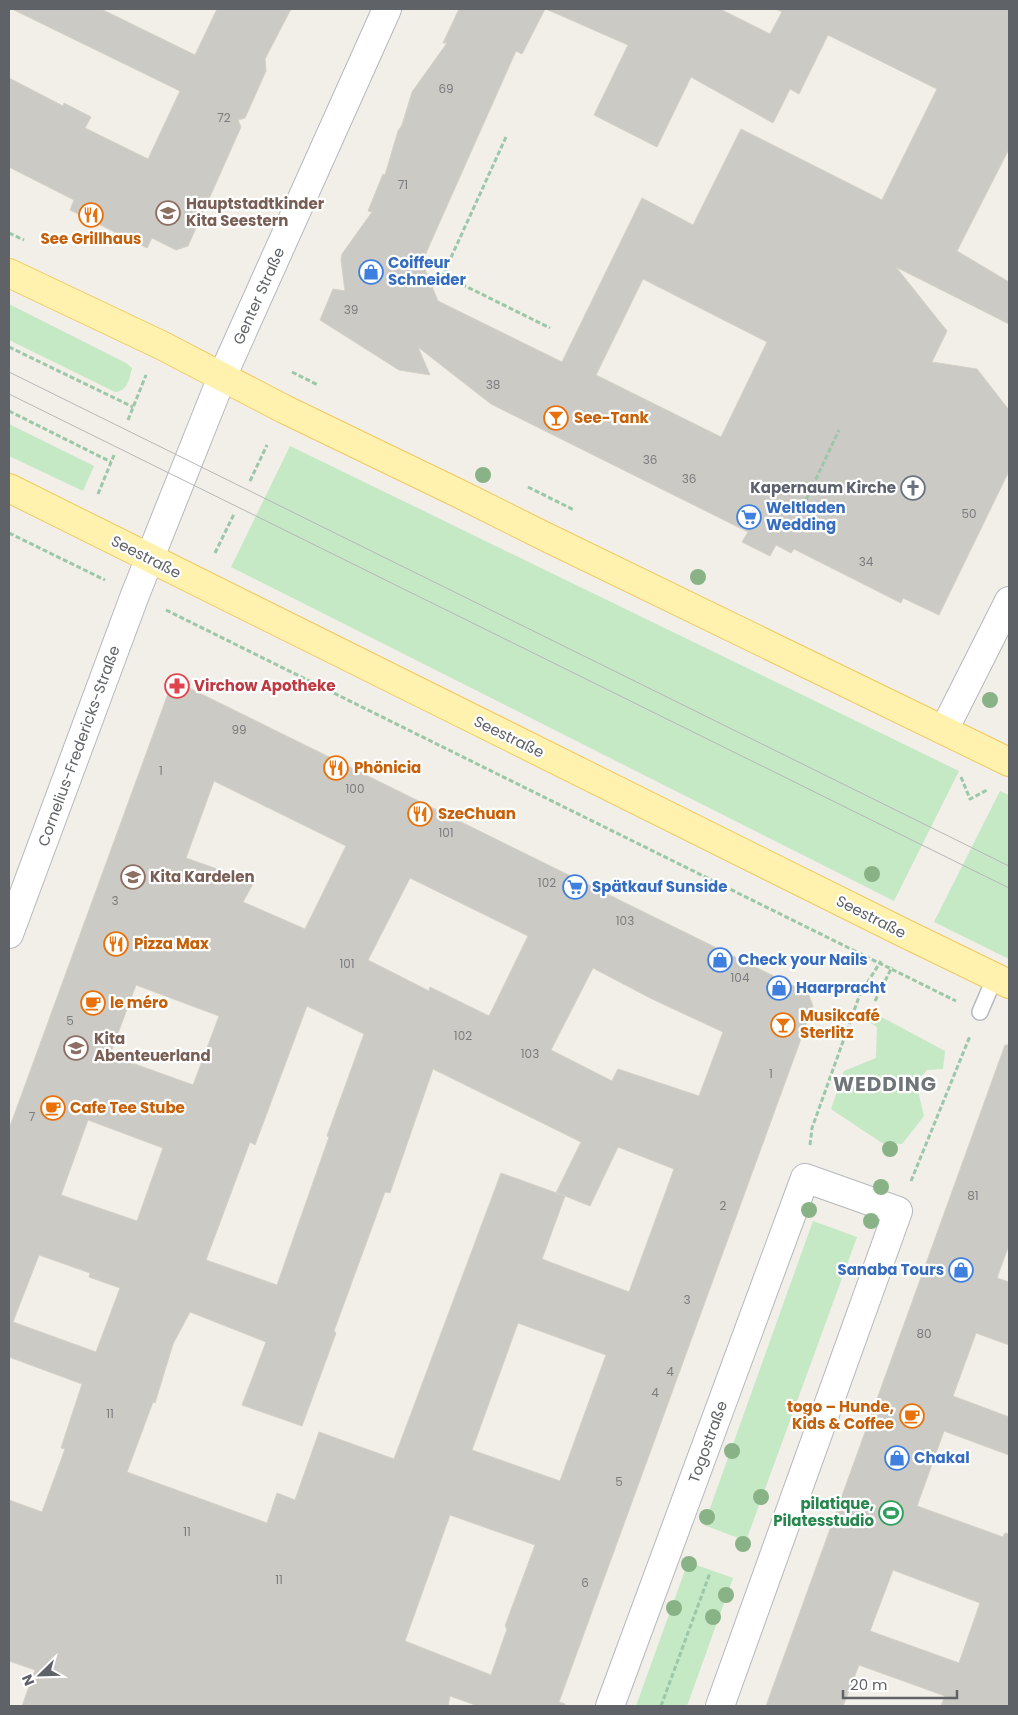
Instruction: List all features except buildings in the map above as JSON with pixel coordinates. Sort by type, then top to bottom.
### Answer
[{"type":"main road","points":[[9,274],[161,345],[284,409],[1009,762]]},
{"type":"main road","name":"Seestraße","points":[[9,488],[1002,980]]},
{"type":"street","name":"Genter Straße","points":[[149,559],[222,377],[387,9]]},
{"type":"street","name":"Cornelius-Fredericks-Straße","points":[[9,934],[149,559]]},
{"type":"street","points":[[944,730],[1009,601]]},
{"type":"street","points":[[720,1706],[898,1211],[805,1178]]},
{"type":"street","name":"Togostraße","points":[[610,1706],[805,1178]]},
{"type":"lane","points":[[980,1012],[1002,980]]},
{"type":"path","points":[[506,137],[443,275],[550,328]]},
{"type":"path","points":[[9,347],[133,407]]},
{"type":"path","points":[[128,420],[147,372]]},
{"type":"path","points":[[9,411],[111,462]]},
{"type":"path","points":[[806,500],[840,430]]},
{"type":"path","points":[[250,481],[267,445]]},
{"type":"path","points":[[97,498],[114,455]]},
{"type":"path","points":[[214,555],[234,514]]},
{"type":"path","points":[[9,533],[59,557]]},
{"type":"path","points":[[196,626],[980,1012]]},
{"type":"path","points":[[805,1178],[812,1128],[860,994],[879,962],[904,933]]},
{"type":"path","points":[[875,1001],[892,968],[904,933]]},
{"type":"path","points":[[898,1211],[968,1043]]},
{"type":"path","points":[[661,1706],[710,1573]]},
{"type":"green space","points":[[9,304],[126,363],[132,368],[125,387],[115,392],[9,340]]},
{"type":"green space","points":[[9,424],[94,466],[83,491],[9,456]]},
{"type":"green space","points":[[290,446],[959,771],[894,901],[231,567]]},
{"type":"green space","points":[[1000,791],[1009,795],[1009,959],[934,922]]},
{"type":"green space","points":[[876,1014],[945,1051],[943,1069],[927,1070],[916,1082],[924,1116],[902,1144],[882,1143],[831,1109],[844,1071],[876,1058],[877,1027],[869,1022]]},
{"type":"green space","points":[[813,1221],[857,1237],[746,1541],[704,1525]]},
{"type":"green space","points":[[688,1562],[733,1578],[687,1706],[636,1706]]},
{"type":"tram line","points":[[9,372],[1009,866]]},
{"type":"tram line","points":[[9,394],[1009,888]]},
{"type":"place","name":"Hauptstadtkinder Kita Seestern","points":[[168,213]]},
{"type":"place","name":"See Grillhaus","points":[[91,215]]},
{"type":"place","name":"Coiffeur Schneider","points":[[371,272]]},
{"type":"place","name":"See-Tank","points":[[556,418]]},
{"type":"place","name":"Kapernaum Kirche","points":[[913,488]]},
{"type":"place","name":"Weltladen Wedding","points":[[749,517]]},
{"type":"place","name":"Virchow Apotheke","points":[[177,686]]},
{"type":"place","name":"Phönicia","points":[[336,768]]},
{"type":"place","name":"SzeChuan","points":[[420,814]]},
{"type":"place","name":"Kita Kardelen","points":[[133,877]]},
{"type":"place","name":"Spätkauf Sunside","points":[[575,887]]},
{"type":"place","name":"Pizza Max","points":[[116,944]]},
{"type":"place","name":"Check your Nails","points":[[720,960]]},
{"type":"place","name":"Haarpracht","points":[[779,988]]},
{"type":"place","name":"le méro","points":[[93,1003]]},
{"type":"place","name":"Musikcafé Sterlitz","points":[[783,1025]]},
{"type":"place","name":"Kita Abenteuerland","points":[[76,1048]]},
{"type":"place","name":"Cafe Tee Stube","points":[[53,1108]]},
{"type":"place","name":"Sanaba Tours","points":[[961,1270]]},
{"type":"place","name":"togo – Hunde, Kids & Coffee","points":[[912,1416]]},
{"type":"place","name":"Chakal","points":[[897,1458]]},
{"type":"place","name":"pilatique, Pilatesstudio","points":[[891,1513]]},
{"type":"district","name":"WEDDING","points":[[885,1084]]}]
